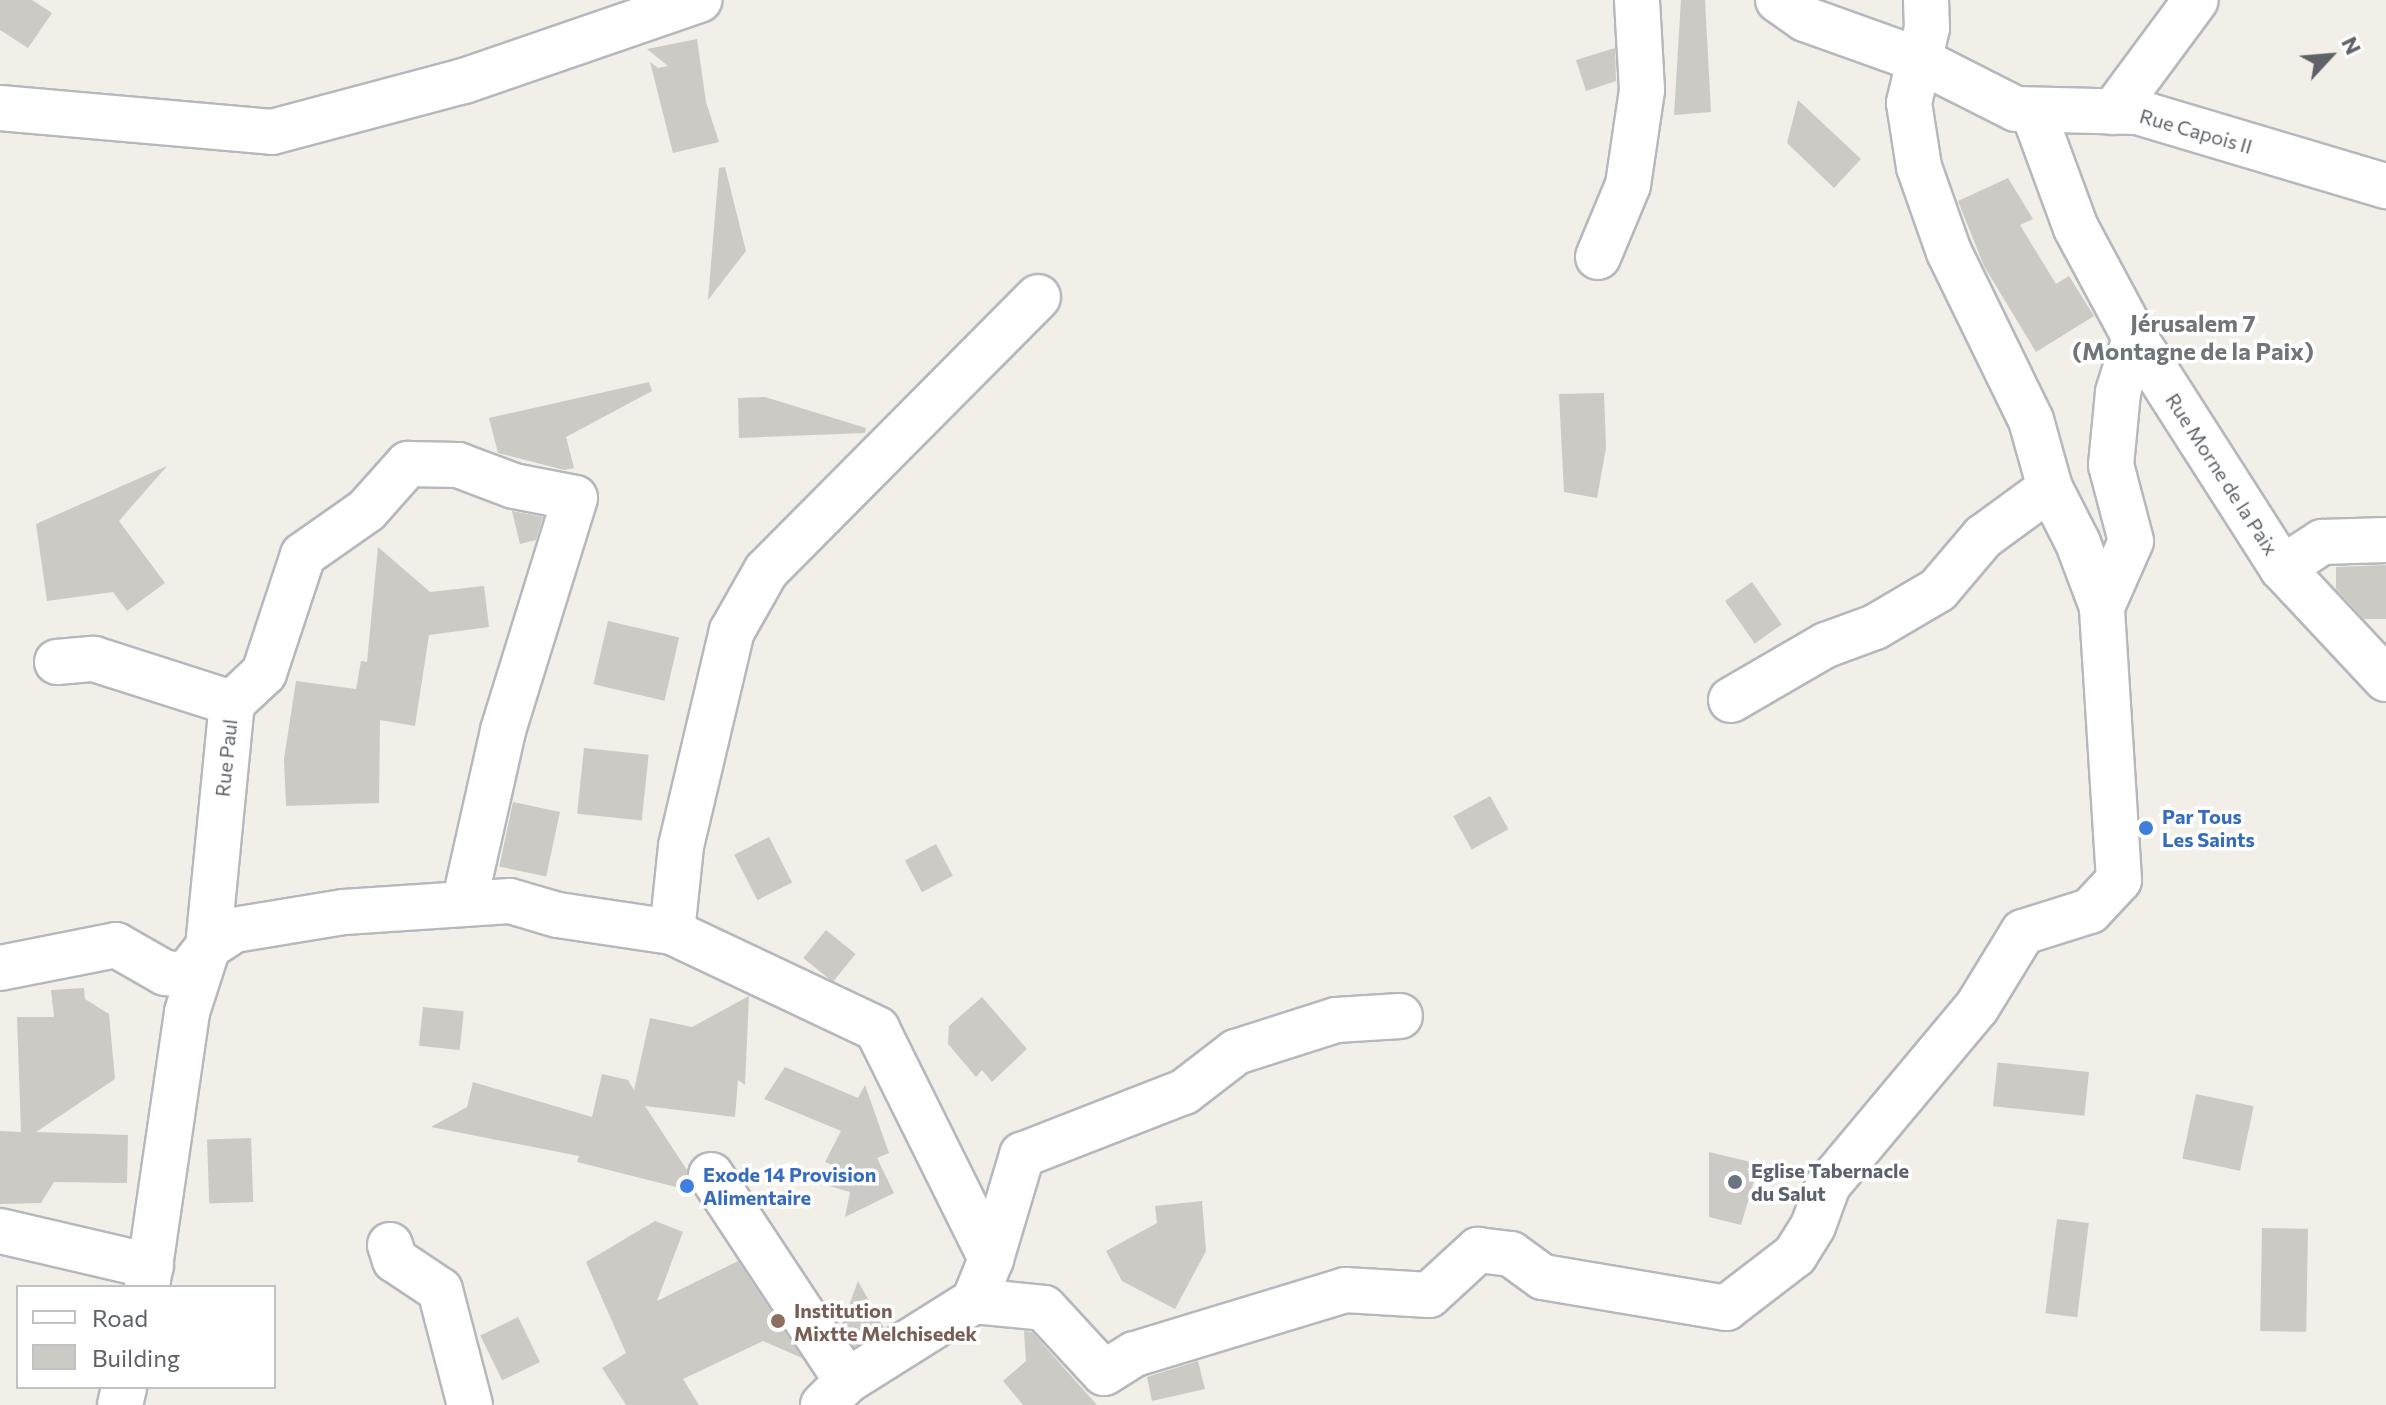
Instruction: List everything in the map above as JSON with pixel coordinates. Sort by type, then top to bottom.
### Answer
[{"type":"street","points":[[0,108],[272,132],[464,81],[699,0]]},
{"type":"street","points":[[1598,257],[1628,185],[1642,90],[1637,0]]},
{"type":"street","name":"Rue Capois II","points":[[1778,0],[1805,19],[1917,59],[2016,109],[2034,114],[2137,112],[2386,186]]},
{"type":"street","points":[[974,1301],[1044,1308],[1104,1373],[1135,1354],[1345,1290],[1429,1295],[1478,1250],[1511,1254],[1543,1277],[1726,1308],[1795,1255],[1813,1226],[1828,1185],[1977,1007],[2023,932],[2090,911],[2119,880],[2102,607],[2050,488],[2031,420],[1949,252],[1919,167],[1909,103],[1917,59],[1927,28],[1926,0]]},
{"type":"street","points":[[2113,112],[2196,0]]},
{"type":"street","name":"Rue Morne de la Paix","points":[[2034,114],[2076,228],[2135,338],[2282,568],[2386,679]]},
{"type":"street","points":[[672,932],[681,846],[732,631],[766,571],[1038,297]]},
{"type":"street","points":[[2102,607],[2131,541],[2111,465],[2118,392],[2135,338]]},
{"type":"street","name":"Rue Paul","points":[[149,1276],[187,1012],[208,947],[232,703],[264,673],[303,555],[367,510],[408,464],[458,465],[514,486],[575,498],[503,731],[464,904]]},
{"type":"street","points":[[1731,700],[1826,645],[1875,627],[1938,590],[1983,537],[2050,488]]},
{"type":"street","points":[[2282,568],[2322,542],[2386,540]]},
{"type":"street","points":[[57,662],[94,659],[232,703]]},
{"type":"street","points":[[0,968],[116,945],[165,973],[186,975],[208,947],[234,930],[344,912],[510,901],[558,915],[672,932],[877,1029],[946,1177],[991,1259]]},
{"type":"street","points":[[946,1177],[1022,1155],[1184,1092],[1236,1052],[1336,1020],[1400,1016]]},
{"type":"street","points":[[711,1175],[835,1393],[974,1301],[991,1259],[1022,1155]]},
{"type":"street","points":[[0,1231],[149,1276]]},
{"type":"street","points":[[390,1245],[395,1260],[440,1290],[470,1405]]},
{"type":"building","points":[[0,0],[32,0],[52,13],[28,48],[0,30]]},
{"type":"building","points":[[1681,0],[1705,0],[1711,112],[1674,115]]},
{"type":"building","points":[[697,39],[706,102],[719,142],[673,153],[650,62],[658,68],[668,66],[647,49]]},
{"type":"building","points":[[1615,48],[1616,81],[1586,91],[1576,60]]},
{"type":"building","points":[[1798,100],[1861,159],[1834,188],[1787,143]]},
{"type":"building","points":[[725,167],[746,251],[708,300],[719,168]]},
{"type":"building","points":[[2008,178],[2033,219],[2020,225],[2056,284],[2069,276],[2094,316],[2036,352],[1984,266],[1958,201]]},
{"type":"building","points":[[649,382],[652,391],[566,437],[574,468],[564,470],[498,453],[489,418]]},
{"type":"building","points":[[1604,393],[1606,448],[1597,498],[1564,492],[1559,394]]},
{"type":"building","points":[[765,397],[866,428],[865,433],[739,438],[738,398]]},
{"type":"building","points":[[167,466],[119,521],[165,583],[127,611],[113,592],[47,601],[36,524]]},
{"type":"building","points":[[512,511],[543,517],[536,540],[520,544]]},
{"type":"building","points":[[378,547],[430,592],[484,586],[489,627],[429,635],[415,726],[380,720],[379,803],[286,806],[284,759],[296,681],[356,689],[361,661],[367,662]]},
{"type":"building","points":[[2386,565],[2386,619],[2364,619],[2336,589],[2336,567]]},
{"type":"building","points":[[1752,582],[1782,625],[1755,644],[1725,601]]},
{"type":"building","points":[[608,621],[679,637],[665,701],[593,684]]},
{"type":"building","points":[[584,748],[649,755],[642,820],[577,814]]},
{"type":"building","points":[[1490,796],[1508,829],[1472,850],[1453,816]]},
{"type":"building","points":[[513,802],[560,812],[546,877],[499,867]]},
{"type":"building","points":[[769,837],[792,882],[757,900],[734,855]]},
{"type":"building","points":[[936,844],[953,876],[922,892],[905,860]]},
{"type":"building","points":[[826,930],[856,954],[833,982],[803,958]]},
{"type":"building","points":[[84,988],[85,999],[109,1014],[115,1079],[36,1132],[128,1135],[127,1183],[54,1182],[41,1203],[0,1204],[0,1131],[21,1132],[17,1017],[54,1017],[51,990]]},
{"type":"building","points":[[749,996],[745,1085],[738,1080],[735,1117],[645,1106],[687,1170],[692,1191],[577,1162],[579,1156],[431,1127],[467,1107],[473,1082],[592,1117],[602,1074],[628,1080],[634,1090],[650,1018],[692,1027]]},
{"type":"building","points":[[982,997],[1027,1049],[992,1082],[982,1070],[976,1077],[948,1044],[949,1026]]},
{"type":"building","points":[[423,1007],[464,1011],[460,1050],[419,1046]]},
{"type":"building","points":[[1998,1062],[2089,1072],[2084,1116],[1993,1106]]},
{"type":"building","points":[[785,1067],[858,1098],[865,1085],[889,1153],[877,1158],[894,1193],[845,1217],[850,1192],[826,1185],[832,1165],[825,1162],[841,1131],[764,1099]]},
{"type":"building","points":[[2196,1094],[2254,1106],[2240,1171],[2182,1159]]},
{"type":"building","points":[[251,1138],[253,1202],[209,1203],[207,1140]]},
{"type":"building","points":[[1709,1152],[1759,1164],[1741,1225],[1709,1217]]},
{"type":"building","points":[[1202,1201],[1206,1251],[1175,1309],[1122,1281],[1106,1251],[1157,1223],[1155,1206]]},
{"type":"building","points":[[2057,1219],[2089,1223],[2077,1317],[2045,1313]]},
{"type":"building","points":[[655,1221],[683,1232],[657,1301],[738,1261],[802,1358],[763,1341],[683,1379],[699,1405],[626,1405],[602,1368],[626,1353],[586,1262]]},
{"type":"building","points":[[2262,1228],[2308,1229],[2306,1332],[2260,1331]]},
{"type":"building","points":[[858,1281],[884,1328],[854,1347],[841,1327]]},
{"type":"building","points":[[518,1317],[540,1362],[502,1380],[480,1335]]},
{"type":"building","points":[[1024,1331],[1032,1332],[1097,1405],[1023,1405],[1003,1381],[1026,1361]]},
{"type":"building","points":[[1198,1361],[1205,1389],[1152,1401],[1147,1377]]},
{"type":"place","name":"Par Tous Les Saints","points":[[2146,828]]},
{"type":"place","name":"Eglise Tabernacle du Salut","points":[[1735,1182]]},
{"type":"place","name":"Exode 14 Provision Alimentaire","points":[[687,1186]]},
{"type":"place","name":"Institution Mixtte Melchisedek","points":[[778,1321]]},
{"type":"district","name":"Jérusalem 7 (Montagne de la Paix)","points":[[2193,337]]}]
